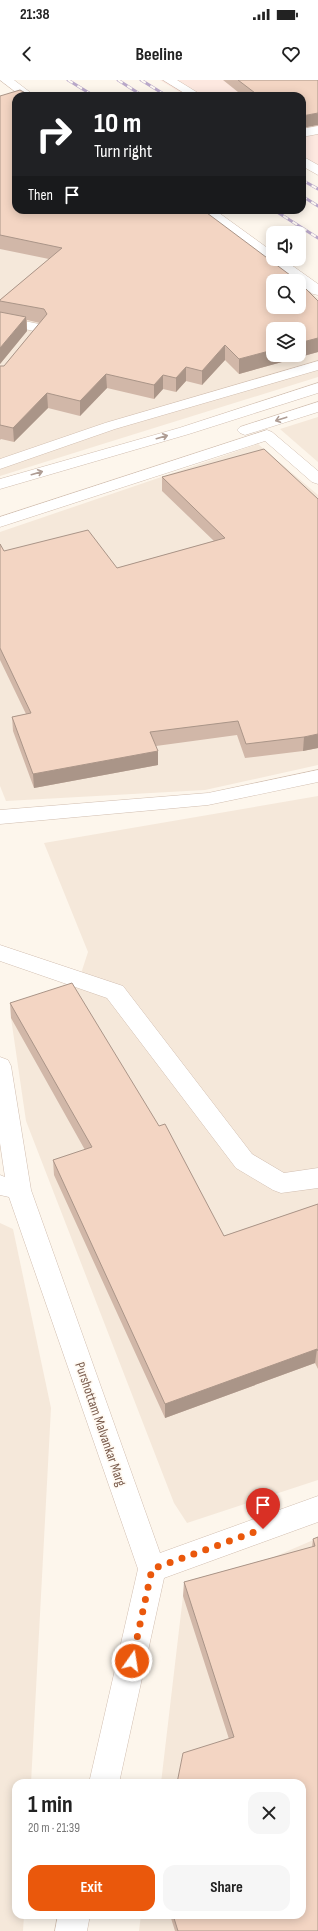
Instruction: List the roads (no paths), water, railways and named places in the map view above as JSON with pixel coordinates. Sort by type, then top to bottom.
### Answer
[{"type":"street","points":[[6,80],[23,92]]},
{"type":"street","points":[[169,80],[190,92]]},
{"type":"street","points":[[6,92],[18,89]]},
{"type":"street","points":[[306,132],[318,130]]},
{"type":"street","points":[[306,163],[318,171]]},
{"type":"street","points":[[212,214],[266,253]]},
{"type":"street","points":[[284,266],[318,291]]},
{"type":"street","points":[[0,320],[39,328],[30,338]]},
{"type":"street","points":[[0,464],[110,426],[318,365]]},
{"type":"street","points":[[0,484],[184,431],[318,388]]},
{"type":"street","points":[[0,508],[318,407]]},
{"type":"street","points":[[0,522],[267,435],[318,479]]},
{"type":"street","points":[[0,817],[208,799],[318,776]]},
{"type":"street","points":[[0,952],[116,992],[244,1161],[281,1183],[318,1178]]},
{"type":"street","name":"Purshottam Malvankar Marg","points":[[0,1066],[10,1187],[152,1569]]},
{"type":"street","points":[[105,1779],[152,1569],[318,1509]]},
{"type":"street","points":[[71,1931],[73,1919]]},
{"type":"railway","points":[[68,80],[88,92]]},
{"type":"railway","points":[[118,80],[137,92]]},
{"type":"railway","points":[[141,80],[160,92]]},
{"type":"railway","points":[[306,182],[318,189]]},
{"type":"railway","points":[[306,198],[318,206]]},
{"type":"railway","points":[[280,214],[318,238]]}]
